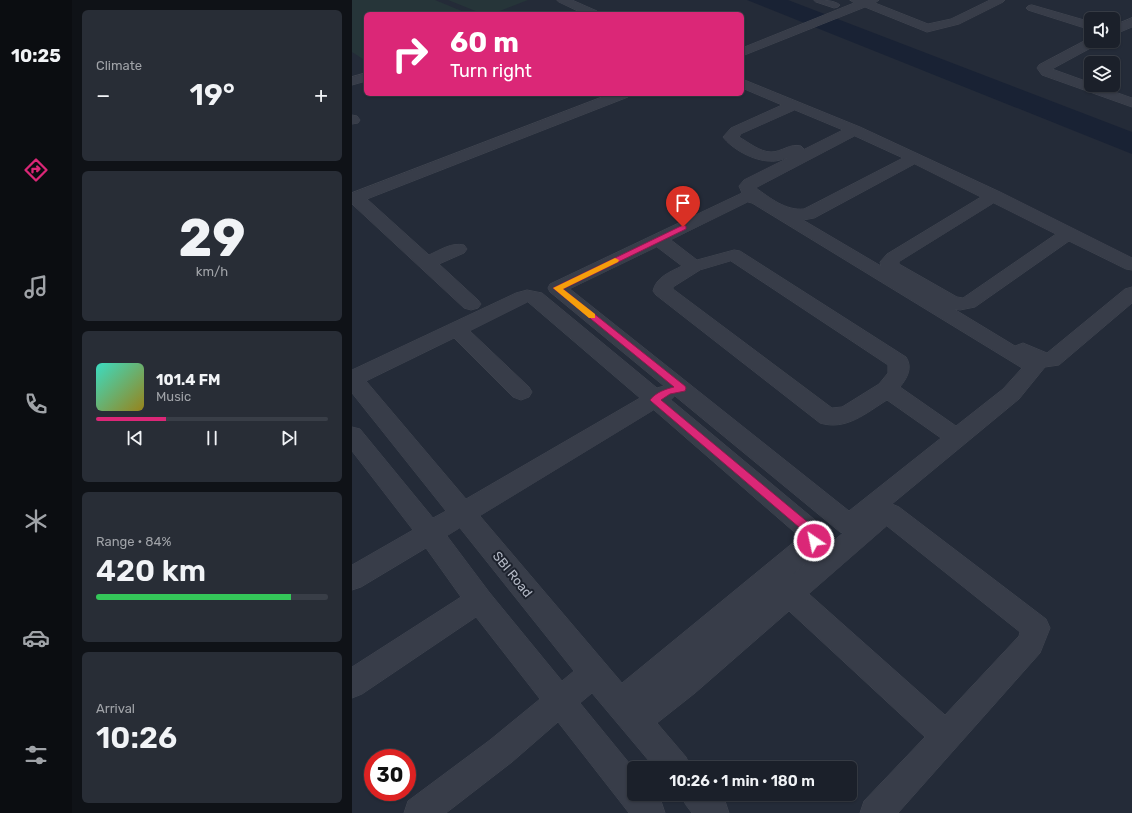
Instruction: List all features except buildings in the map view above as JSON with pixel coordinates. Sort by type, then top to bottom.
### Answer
[{"type":"street","points":[[564,0],[589,12]]},
{"type":"street","points":[[744,40],[848,0]]},
{"type":"street","points":[[744,51],[796,30],[830,6],[865,1],[928,28],[936,28],[999,0]]},
{"type":"street","points":[[1032,8],[1084,24]]},
{"type":"street","points":[[572,12],[582,9]]},
{"type":"street","points":[[1120,28],[1131,23]]},
{"type":"street","points":[[1084,46],[1044,68],[1047,72],[1132,102]]},
{"type":"street","points":[[352,81],[364,78]]},
{"type":"street","points":[[744,84],[794,105],[837,132],[899,166]]},
{"type":"street","points":[[470,304],[354,199],[618,96]]},
{"type":"street","points":[[794,105],[736,132],[731,137],[733,140],[770,158],[782,156],[837,132],[915,158],[1132,265]]},
{"type":"street","points":[[779,112],[799,122]]},
{"type":"street","points":[[837,132],[750,183],[747,186],[748,190],[787,213],[802,215],[808,214],[915,158]]},
{"type":"street","points":[[994,196],[894,258],[889,262],[891,267],[952,303],[968,303],[1074,236]]},
{"type":"street","points":[[746,197],[758,199],[1036,367],[1011,394],[849,525],[682,388],[557,288],[746,197]]},
{"type":"street","points":[[1074,236],[976,312],[974,320],[979,325],[1037,358],[1046,361],[1052,360],[1132,293]]},
{"type":"street","points":[[658,240],[694,266]]},
{"type":"street","points":[[426,263],[458,249]]},
{"type":"street","points":[[734,255],[899,362],[898,374],[887,389],[847,415],[828,418],[663,291],[664,284],[694,266],[734,255]]},
{"type":"street","points":[[352,379],[523,297],[535,297],[812,532],[814,541],[628,712]]},
{"type":"street","points":[[456,329],[521,392]]},
{"type":"street","name":"SBI Road","points":[[352,379],[594,673],[669,761]]},
{"type":"street","points":[[352,579],[667,392],[682,388]]},
{"type":"street","points":[[887,389],[957,438]]},
{"type":"street","points":[[352,435],[430,533],[479,600],[649,813]]},
{"type":"street","points":[[628,712],[685,683],[877,519],[890,514],[1036,628],[1030,644],[876,813]]},
{"type":"street","points":[[790,593],[946,736]]},
{"type":"street","points":[[352,684],[479,600]]},
{"type":"street","points":[[420,813],[501,751],[594,673]]},
{"type":"street","points":[[703,801],[713,813]]},
{"type":"shaded area","points":[[352,0],[435,0],[464,12],[364,12],[364,60],[352,52]]},
{"type":"shaded area","points":[[448,0],[528,0],[497,12],[478,12]]},
{"type":"water","points":[[747,0],[788,0],[1132,132],[1132,154]]},
{"type":"slow traffic","points":[[592,316],[557,288],[615,260]]},
{"type":"route","points":[[683,227],[557,288],[682,388],[667,392],[655,400],[812,532],[814,541]]}]
